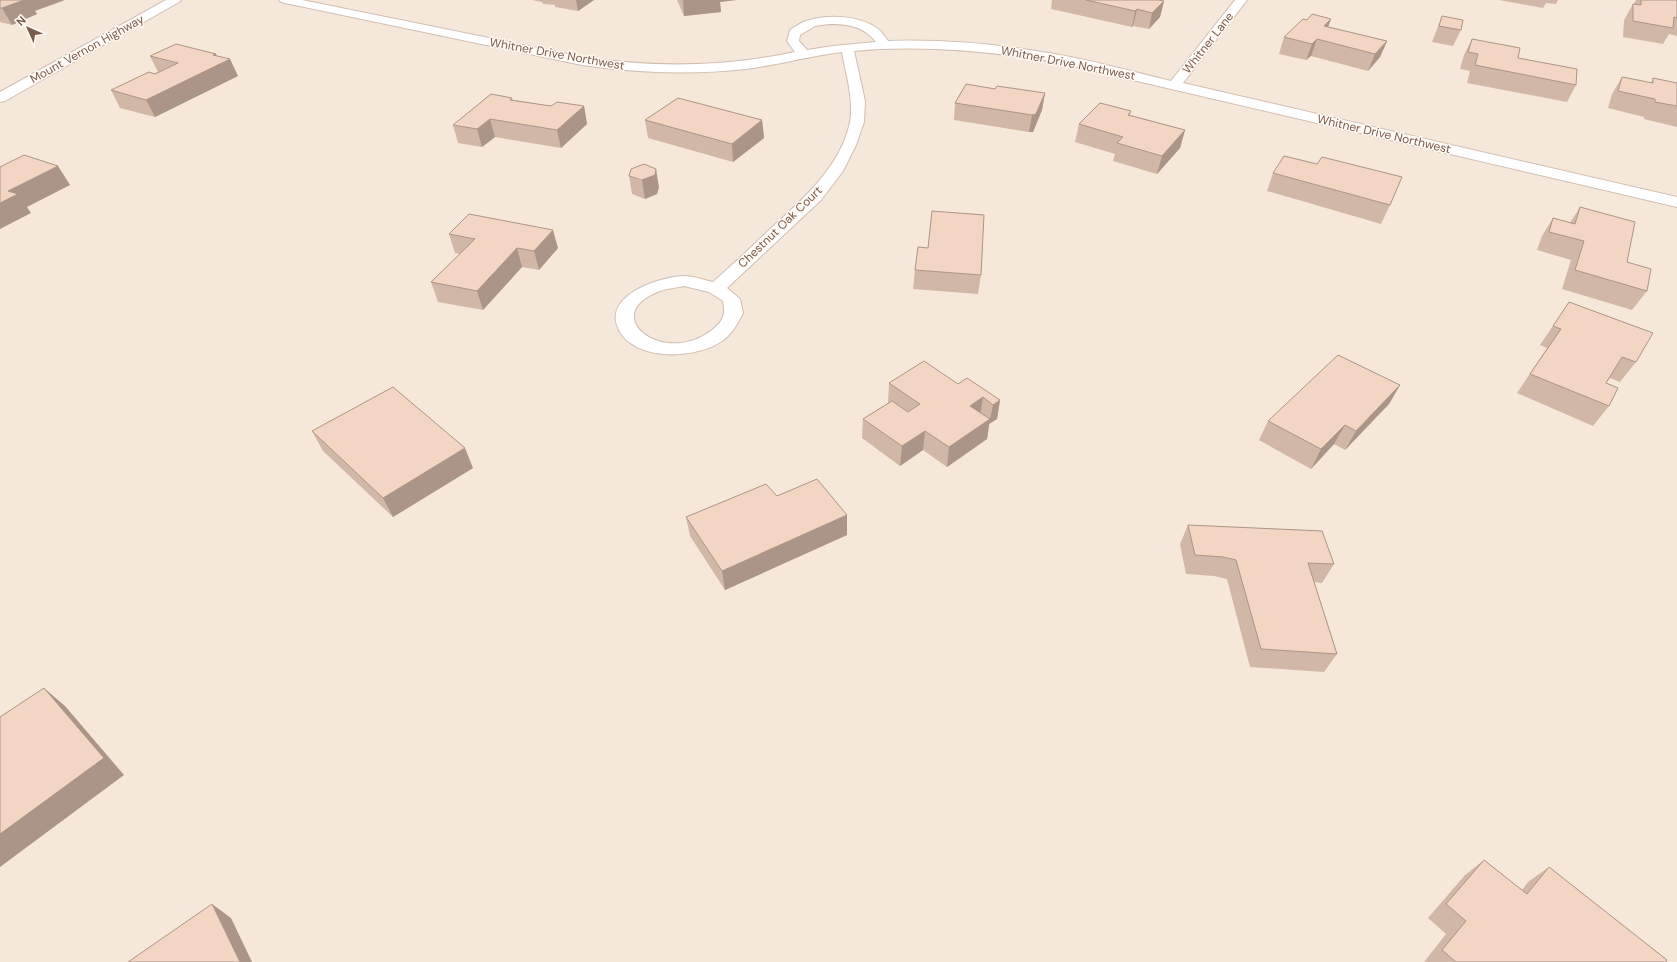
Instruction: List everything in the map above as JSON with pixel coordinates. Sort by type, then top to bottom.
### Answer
[{"type":"street","name":"Mount Vernon Highway","points":[[0,98],[175,0]]},
{"type":"street","name":"Whitner Drive Northwest","points":[[285,0],[427,30],[609,65],[660,69],[708,68],[747,65],[803,54],[884,45],[944,44],[1007,50],[1051,58],[1677,202]]},
{"type":"street","name":"Whitner Lane","points":[[1174,86],[1241,0]]},
{"type":"street","points":[[803,54],[793,41],[794,33],[805,25],[824,21],[845,21],[863,25],[873,31],[884,45]]},
{"type":"street","name":"Chestnut Oak Court","points":[[717,288],[815,196],[835,170],[849,145],[857,122],[858,101],[847,48]]},
{"type":"street","points":[[684,281],[702,283],[717,288],[727,295],[734,305],[735,316],[729,326],[719,336],[703,344],[686,348],[667,348],[650,345],[636,338],[627,329],[624,318],[628,307],[637,297],[651,289],[684,281]]},
{"type":"shaded area","points":[[0,0],[1677,0],[1677,962],[0,962]]},
{"type":"building","points":[[0,0],[24,0],[0,8]]},
{"type":"building","points":[[1086,0],[1164,1],[1152,13],[1137,9],[1135,11]]},
{"type":"building","points":[[1641,0],[1677,0],[1677,18],[1674,17],[1673,28],[1633,21],[1633,4],[1641,5]]},
{"type":"building","points":[[1312,14],[1331,19],[1324,26],[1387,41],[1375,54],[1317,39],[1312,44],[1284,37],[1303,19],[1307,20]]},
{"type":"building","points":[[1442,16],[1463,20],[1461,30],[1439,26]]},
{"type":"building","points":[[1472,39],[1520,48],[1518,58],[1577,69],[1576,85],[1475,65],[1478,54],[1468,52]]},
{"type":"building","points":[[176,44],[230,59],[146,100],[111,90],[149,72],[155,74],[178,63],[150,56]]},
{"type":"building","points":[[1622,77],[1653,83],[1653,78],[1677,83],[1677,106],[1655,102],[1655,99],[1618,91]]},
{"type":"building","points":[[966,84],[995,89],[997,86],[1045,93],[1036,114],[1032,115],[955,103]]},
{"type":"building","points":[[491,94],[512,98],[510,100],[551,106],[557,102],[584,106],[557,130],[490,119],[477,129],[453,125]]},
{"type":"building","points":[[678,98],[762,120],[732,144],[645,120]]},
{"type":"building","points":[[1100,103],[1131,111],[1128,115],[1185,130],[1162,156],[1117,143],[1123,137],[1079,124]]},
{"type":"building","points":[[24,155],[58,166],[8,191],[18,194],[0,203],[0,167]]},
{"type":"building","points":[[1284,156],[1317,164],[1322,157],[1402,177],[1390,205],[1273,173]]},
{"type":"building","points":[[644,164],[656,169],[655,175],[642,180],[629,176],[631,169]]},
{"type":"building","points":[[1580,207],[1635,222],[1627,262],[1651,269],[1647,291],[1575,270],[1584,241],[1549,232],[1553,218],[1575,224]]},
{"type":"building","points":[[932,211],[984,215],[981,275],[915,270],[918,247],[928,248]]},
{"type":"building","points":[[469,214],[553,230],[534,251],[517,248],[477,291],[431,282],[475,239],[449,234]]},
{"type":"building","points":[[1569,302],[1653,333],[1636,362],[1622,357],[1606,383],[1618,388],[1609,406],[1530,374],[1561,329],[1553,326]]},
{"type":"building","points":[[1338,355],[1400,385],[1356,431],[1345,425],[1321,449],[1268,421]]},
{"type":"building","points":[[924,361],[958,384],[967,378],[1000,400],[993,405],[983,397],[970,406],[990,419],[949,447],[925,431],[902,446],[863,419],[892,401],[908,412],[920,404],[889,383]]},
{"type":"building","points":[[393,387],[465,448],[383,498],[312,431]]},
{"type":"building","points":[[817,479],[847,515],[722,571],[686,517],[766,484],[777,496]]},
{"type":"building","points":[[1188,525],[1322,531],[1334,564],[1308,563],[1337,654],[1261,649],[1236,560],[1223,557],[1195,555]]},
{"type":"building","points":[[44,688],[104,758],[0,834],[0,717]]},
{"type":"building","points":[[1484,860],[1527,894],[1549,867],[1667,960],[1666,962],[1456,962],[1442,950],[1466,921],[1446,904]]},
{"type":"building","points":[[212,904],[240,962],[128,962]]}]
